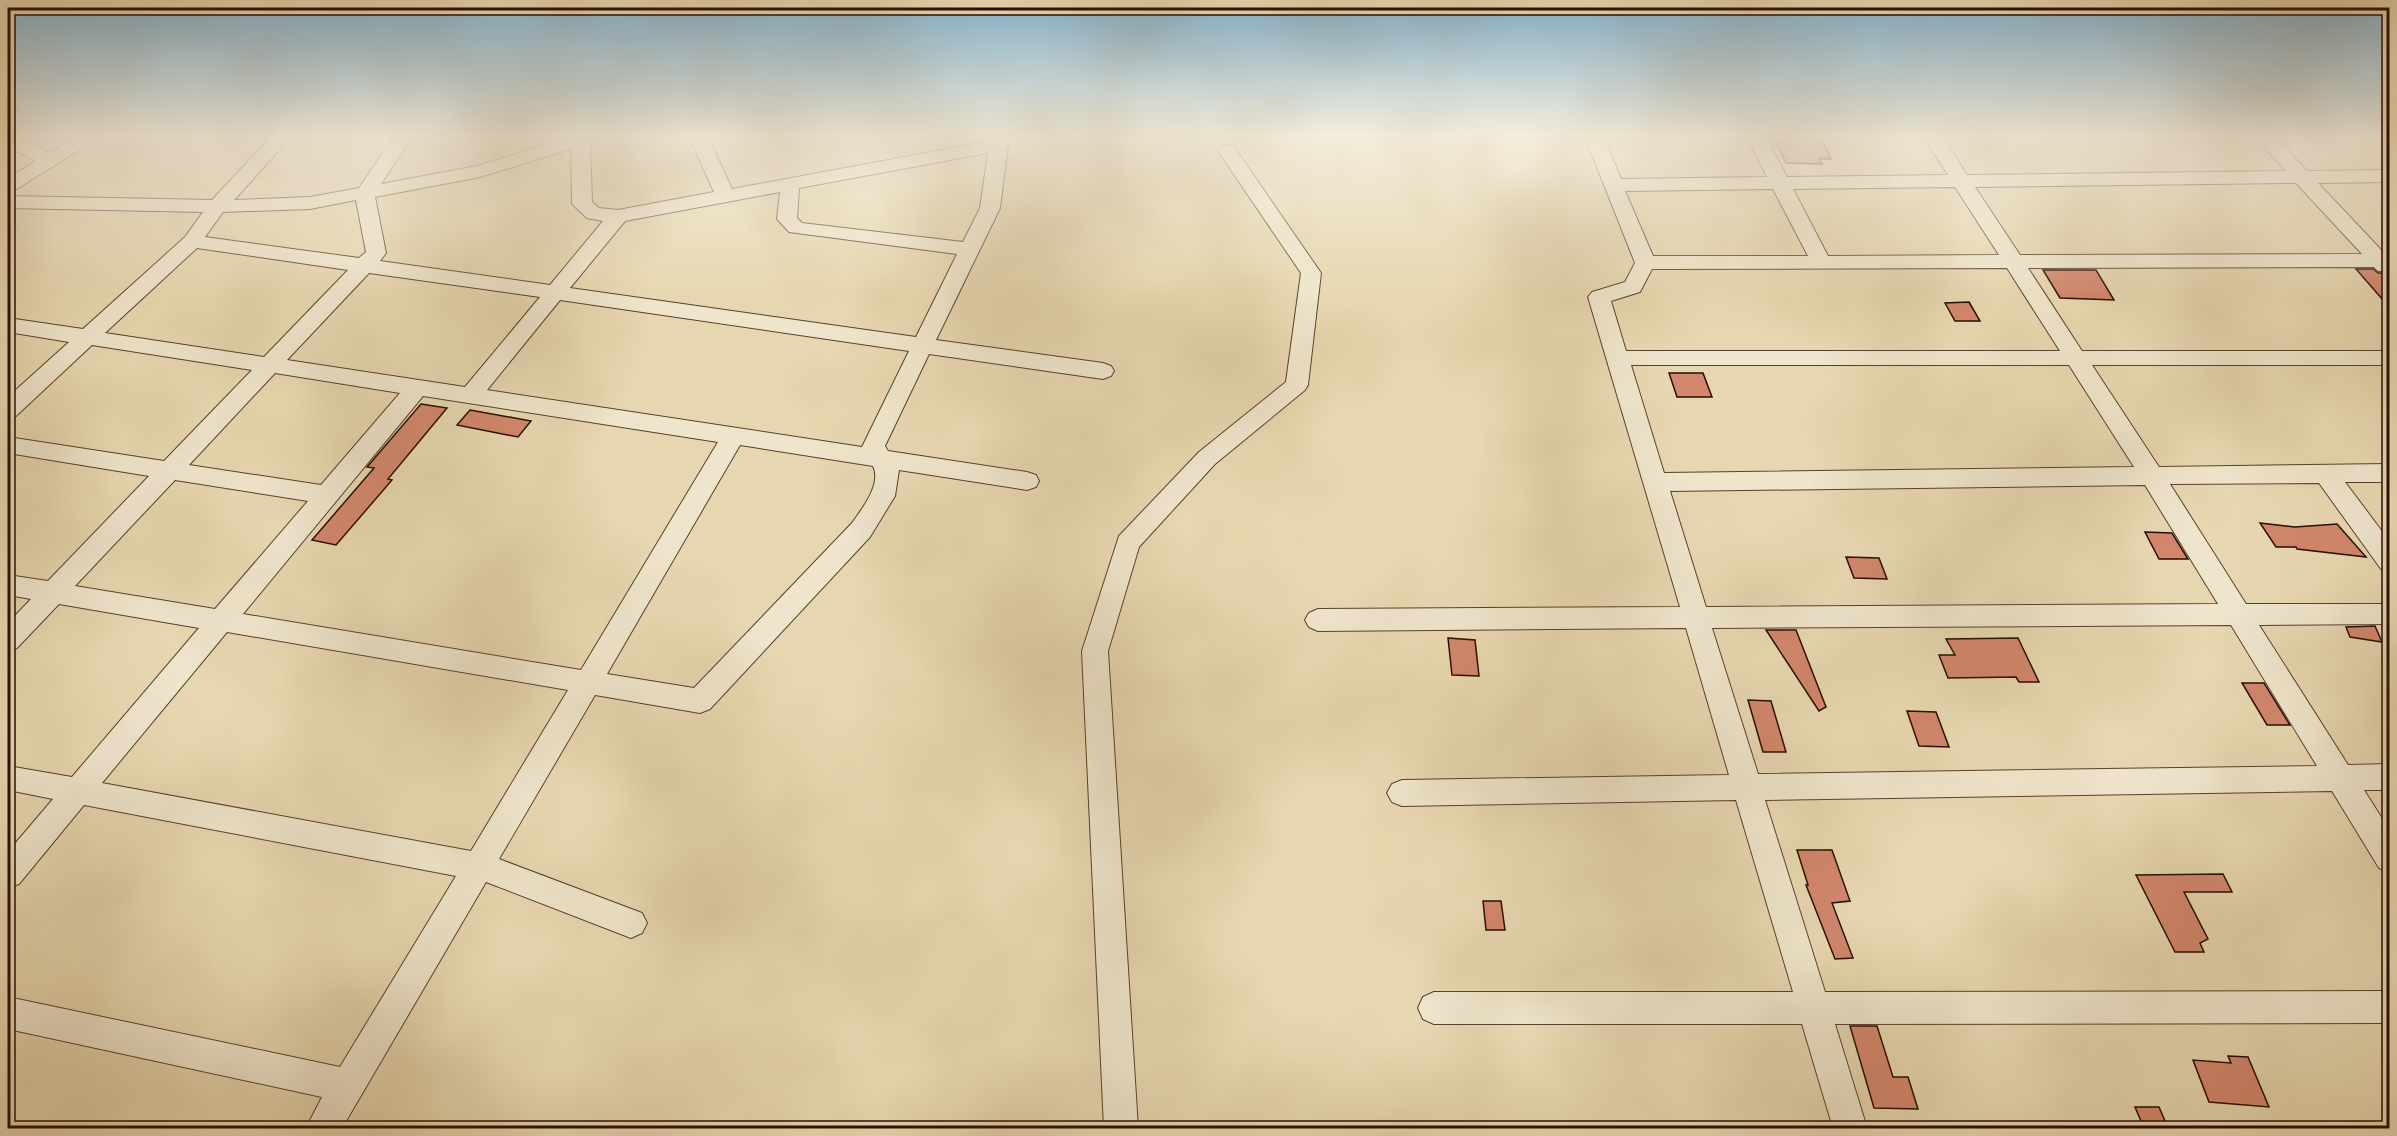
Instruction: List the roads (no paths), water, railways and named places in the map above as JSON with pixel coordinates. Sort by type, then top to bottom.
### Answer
[{"type":"street","points":[[8,410],[192,241],[217,206],[232,190]]},
{"type":"street","points":[[8,640],[376,253],[365,193],[367,190]]},
{"type":"street","points":[[8,202],[217,206],[310,203],[381,190]]},
{"type":"street","points":[[582,190],[582,204],[594,214],[618,216],[758,190]]},
{"type":"street","points":[[723,190],[726,196]]},
{"type":"street","points":[[789,190],[787,219],[795,228],[970,249]]},
{"type":"street","points":[[8,585],[700,701],[861,530],[883,496],[887,470],[873,446],[990,208],[993,190]]},
{"type":"street","points":[[1121,1128],[1095,651],[1128,543],[1207,458],[1297,385],[1311,273],[1254,190]]},
{"type":"street","points":[[1615,190],[1645,263],[1633,287],[1599,297],[1851,1128]]},
{"type":"street","points":[[1783,190],[1821,262]]},
{"type":"street","points":[[1966,190],[2152,476],[2236,615],[2390,858]]},
{"type":"street","points":[[2314,190],[2386,264]]},
{"type":"street","points":[[470,396],[618,216]]},
{"type":"street","points":[[192,241],[1103,371]]},
{"type":"street","points":[[1645,263],[2386,264]]},
{"type":"street","points":[[8,325],[1027,481]]},
{"type":"street","points":[[1617,358],[2390,358]]},
{"type":"street","points":[[8,874],[417,388]]},
{"type":"street","points":[[323,1128],[734,436]]},
{"type":"street","points":[[8,445],[327,495]]},
{"type":"street","points":[[1655,482],[2390,473]]},
{"type":"street","points":[[2326,474],[2390,562]]},
{"type":"street","points":[[1318,620],[2390,614]]},
{"type":"street","points":[[1401,793],[2390,777]]},
{"type":"street","points":[[8,778],[490,869],[631,923]]},
{"type":"street","points":[[1434,1008],[2390,1007]]},
{"type":"street","points":[[8,1013],[348,1086]]}]
